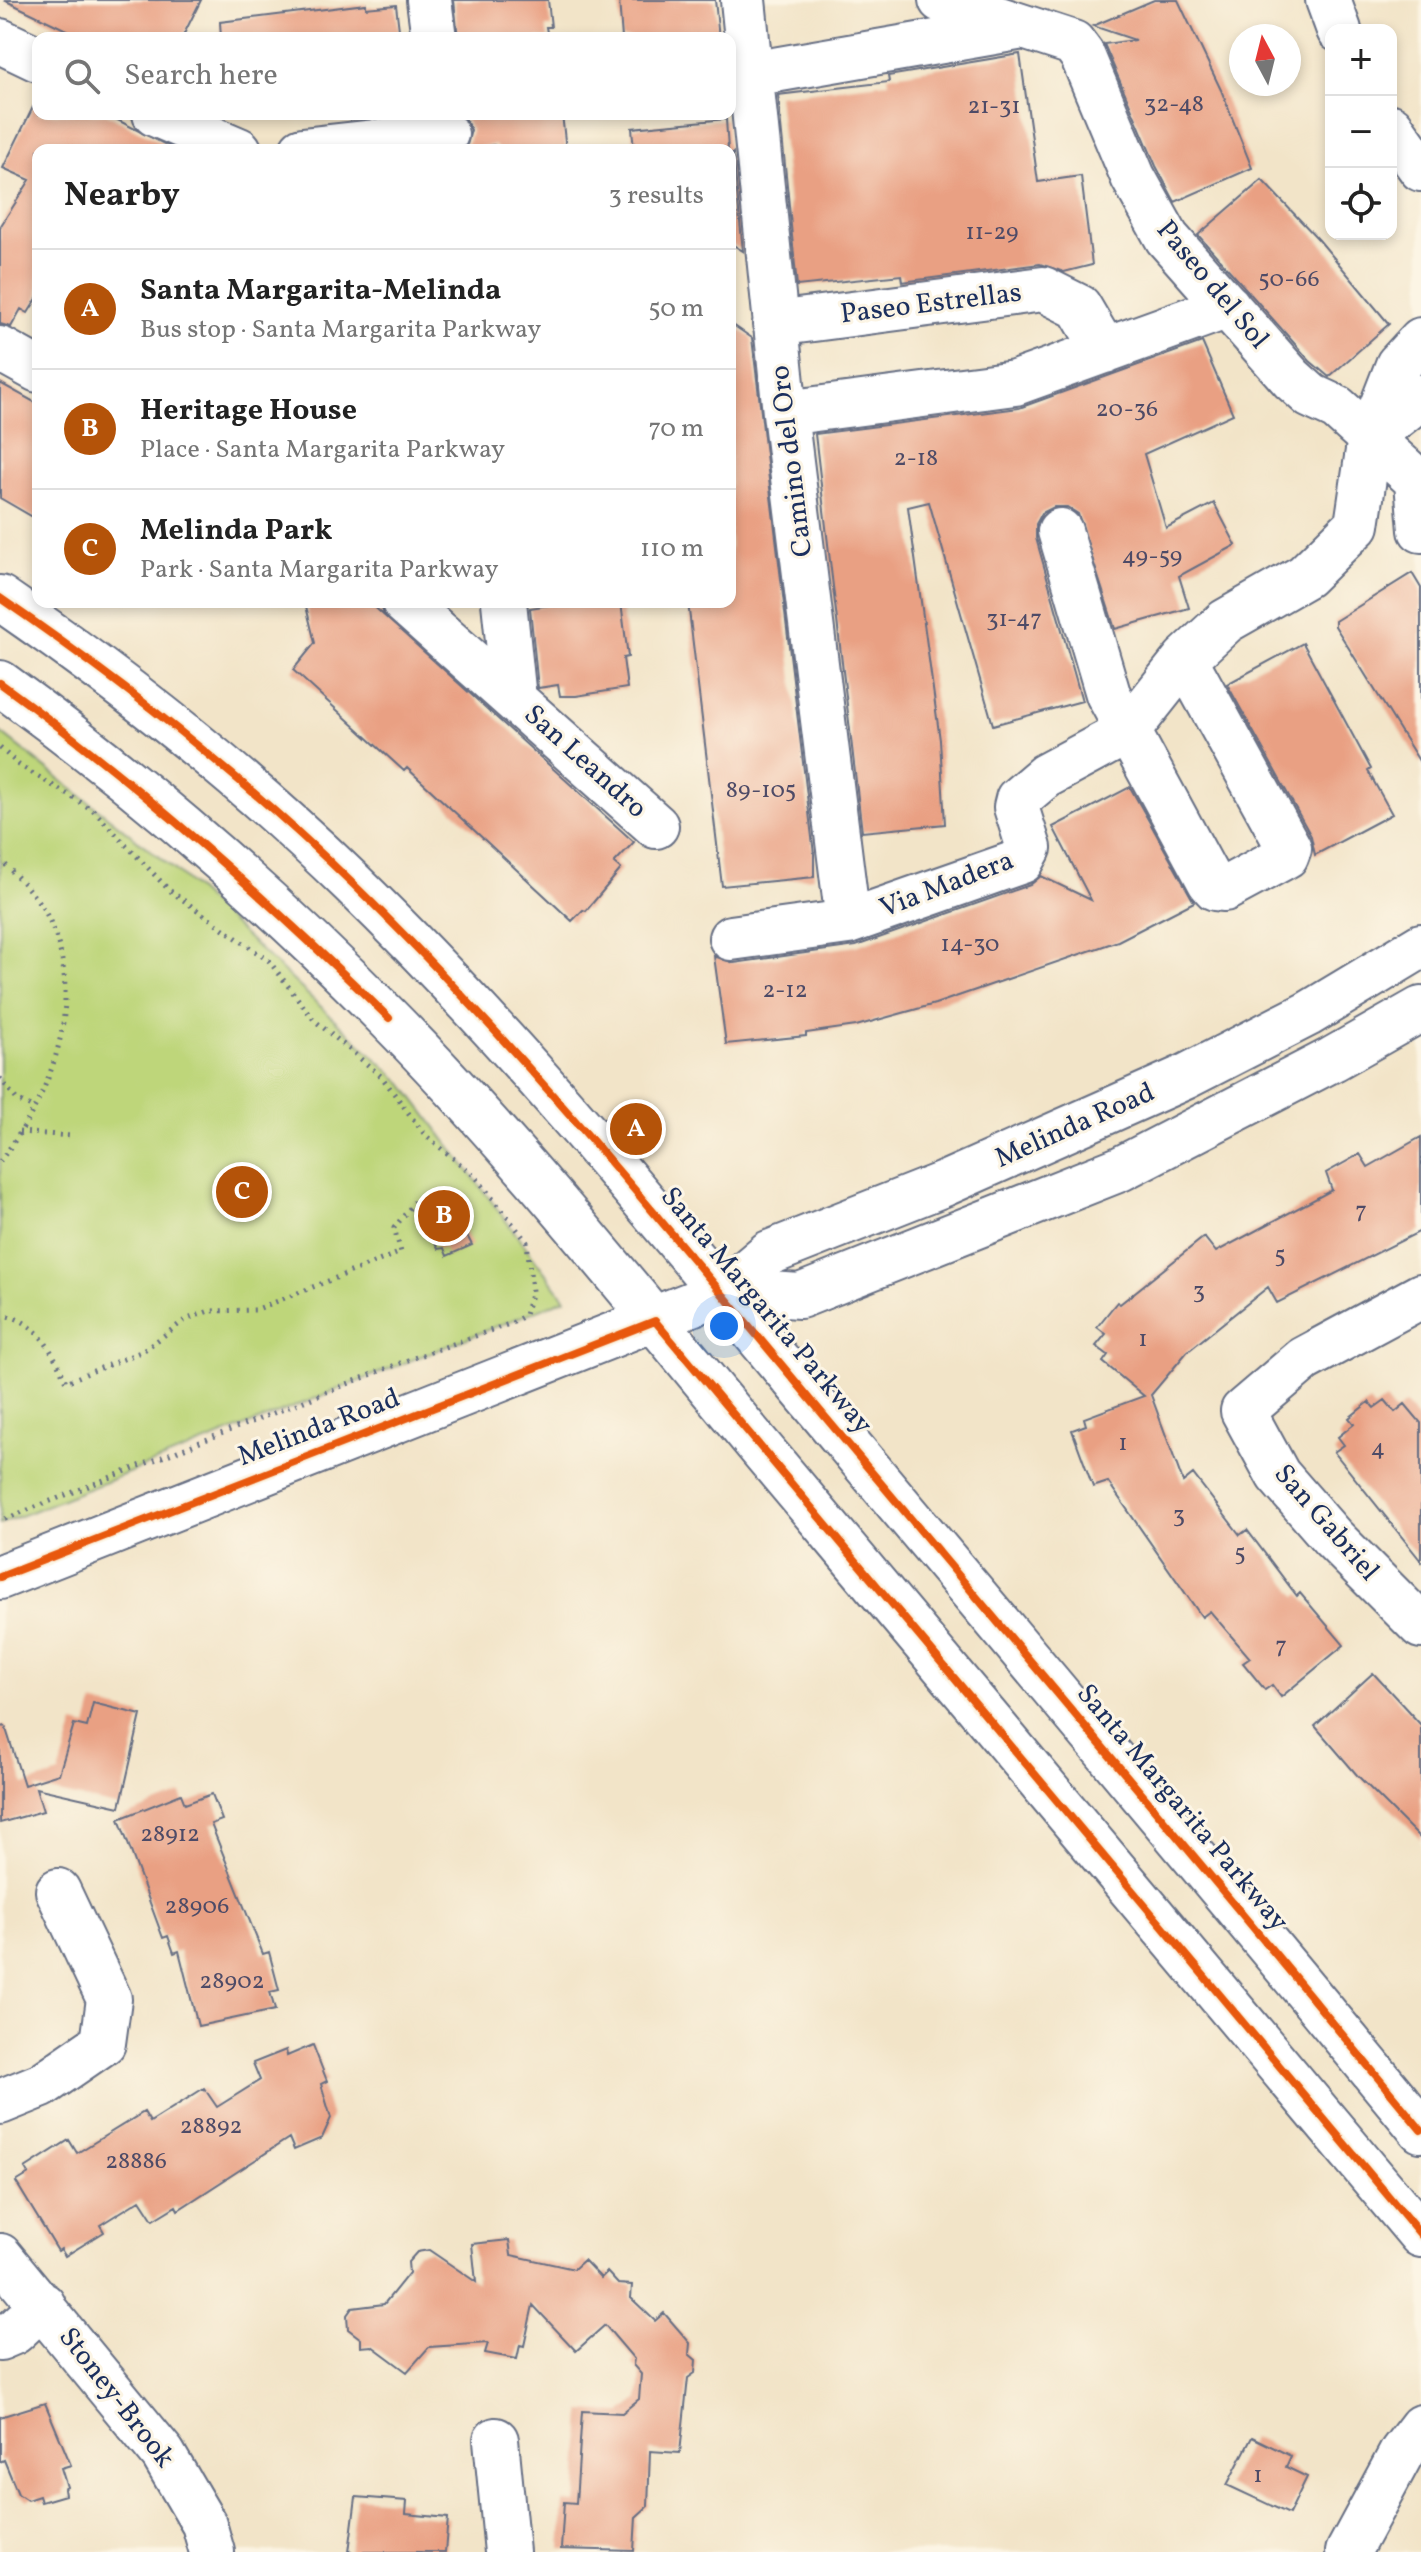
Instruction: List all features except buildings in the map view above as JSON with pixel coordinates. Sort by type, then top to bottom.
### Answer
[{"type":"street","points":[[429,0],[433,32]]},
{"type":"street","name":"Camino del Oro","points":[[743,0],[785,413],[848,922]]},
{"type":"street","name":"Paseo del Sol","points":[[941,0],[1073,43],[1082,55],[1147,206],[1167,238],[1292,379],[1311,396],[1337,408],[1419,483],[1421,530]]},
{"type":"street","points":[[1328,0],[1337,24]]},
{"type":"street","name":"Paseo del Sol","points":[[751,74],[1023,27]]},
{"type":"street","points":[[0,41],[32,56]]},
{"type":"street","points":[[169,120],[225,144]]},
{"type":"street","points":[[353,144],[446,133]]},
{"type":"street","points":[[1397,135],[1421,169]]},
{"type":"street","name":"Paseo Estrellas","points":[[775,324],[1043,289],[1079,307],[1105,351]]},
{"type":"street","points":[[785,413],[1015,383],[1228,306]]},
{"type":"street","name":"Via Madera","points":[[731,938],[848,922],[1022,861],[1029,848],[1016,807],[1018,799],[1045,776],[1127,732],[1185,659],[1226,621],[1305,576],[1357,525],[1370,437],[1398,365],[1421,340]]},
{"type":"street","points":[[0,349],[32,367]]},
{"type":"street","points":[[1370,437],[1421,397]]},
{"type":"street","points":[[1060,531],[1108,694],[1215,888],[1225,889],[1286,856],[1289,848],[1185,659]]},
{"type":"street","name":"Santa Margarita Parkway","points":[[0,598],[66,643],[199,747],[348,878],[530,1067],[724,1291],[1421,2130]]},
{"type":"street","name":"San Leandro","points":[[411,608],[656,826]]},
{"type":"street","name":"San Leandro","points":[[505,608],[514,699]]},
{"type":"street","points":[[0,683],[160,807],[319,950],[389,1018],[510,1152],[655,1321],[1421,2235]]},
{"type":"street","name":"Melinda Road","points":[[0,1577],[655,1321],[724,1291],[769,1253],[944,1184],[1185,1077],[1308,1014],[1421,946]]},
{"type":"street","name":"Melinda Road","points":[[724,1291],[800,1296],[1120,1169],[1333,1059],[1421,1009]]},
{"type":"street","name":"San Gabriel","points":[[1421,1296],[1304,1359],[1243,1411],[1278,1475],[1332,1537],[1421,1626]]},
{"type":"street","points":[[0,2102],[42,2085],[103,2043],[109,1999],[58,1891]]},
{"type":"street","name":"Stoney-Brook","points":[[0,2256],[163,2454],[204,2524],[212,2552]]},
{"type":"street","points":[[0,2338],[14,2332],[43,2305]]},
{"type":"street","points":[[1348,2552],[1402,2452],[1421,2427]]},
{"type":"street","points":[[496,2440],[507,2552]]},
{"type":"path","points":[[0,748],[19,765],[93,810],[169,890],[269,961],[314,1020],[381,1076],[425,1135],[476,1177],[511,1219],[527,1242],[532,1291],[525,1315],[512,1323],[408,1360],[0,1521]]},
{"type":"path","points":[[0,859],[37,900],[52,925],[63,963],[66,1009],[55,1060],[33,1108],[0,1161]]},
{"type":"path","points":[[0,1078],[17,1100],[33,1108]]},
{"type":"path","points":[[19,1132],[71,1136]]},
{"type":"path","points":[[0,1315],[9,1316],[35,1330],[53,1351],[66,1382],[143,1351],[185,1320],[209,1311],[255,1310],[401,1252],[394,1228],[417,1199]]},
{"type":"green space","points":[[0,732],[174,869],[403,1084],[565,1299],[0,1524]]},
{"type":"cycle path","points":[[0,598],[137,698],[269,806],[352,883],[482,1017],[667,1228],[1421,2130]]},
{"type":"cycle path","points":[[0,683],[52,721],[200,843],[389,1018]]},
{"type":"cycle path","points":[[0,1577],[655,1321],[1421,2235]]},
{"type":"place","name":"Santa Margarita-Melinda","points":[[636,1129]]},
{"type":"place","name":"Melinda Park","points":[[242,1192]]},
{"type":"place","name":"Heritage House","points":[[444,1216]]}]
